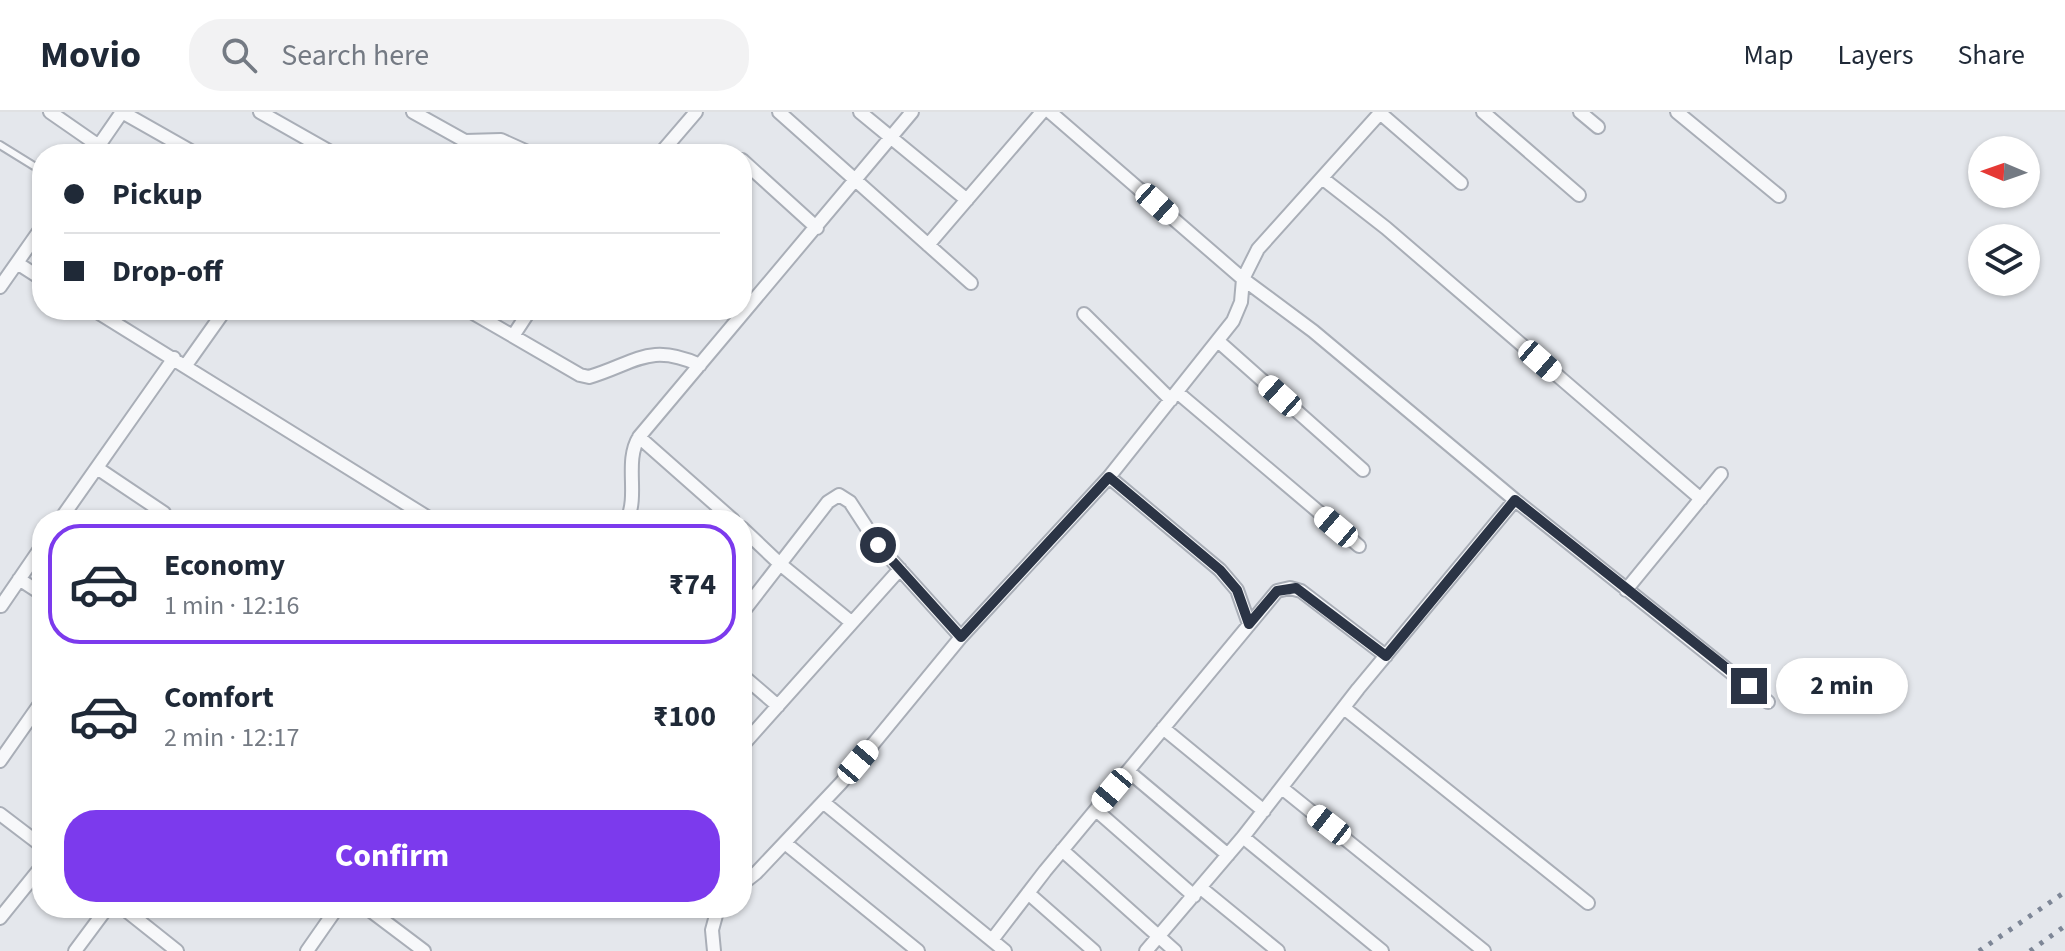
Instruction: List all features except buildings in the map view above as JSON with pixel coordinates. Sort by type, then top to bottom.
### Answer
[{"type":"street","points":[[50,112],[89,144]]},
{"type":"street","points":[[100,144],[122,112],[178,144]]},
{"type":"street","points":[[260,112],[316,144]]},
{"type":"street","points":[[413,112],[465,141],[501,140],[510,144]]},
{"type":"street","points":[[669,144],[696,112]]},
{"type":"street","points":[[779,112],[971,283]]},
{"type":"street","points":[[860,112],[967,200]]},
{"type":"street","points":[[752,304],[912,112]]},
{"type":"street","points":[[928,245],[1042,112]]},
{"type":"street","points":[[1050,112],[1064,117],[1243,279],[1313,331],[1515,500],[1768,702]]},
{"type":"street","points":[[752,874],[823,802],[961,637],[1109,477],[1233,321],[1243,279],[1258,249],[1381,112],[1461,183]]},
{"type":"street","points":[[1483,112],[1579,195]]},
{"type":"street","points":[[1580,112],[1598,127]]},
{"type":"street","points":[[1677,112],[1779,196]]},
{"type":"street","points":[[752,169],[817,228]]},
{"type":"street","points":[[1322,178],[1386,228],[1701,499]]},
{"type":"street","points":[[0,287],[32,241]]},
{"type":"street","points":[[17,263],[32,273]]},
{"type":"street","points":[[1084,314],[1174,396],[1359,546]]},
{"type":"street","points":[[111,320],[416,510]]},
{"type":"street","points":[[186,365],[218,320]]},
{"type":"street","points":[[485,320],[580,375],[589,377],[649,354],[681,357],[700,365]]},
{"type":"street","points":[[513,336],[523,320]]},
{"type":"street","points":[[629,510],[633,490],[633,455],[639,437],[738,320]]},
{"type":"street","points":[[1218,341],[1363,470]]},
{"type":"street","points":[[72,510],[97,468],[174,358]]},
{"type":"street","points":[[639,437],[722,510]]},
{"type":"street","points":[[97,468],[160,510]]},
{"type":"street","points":[[1626,590],[1721,474]]},
{"type":"street","points":[[1109,477],[1220,570],[1237,590],[1249,624]]},
{"type":"street","points":[[752,600],[828,502],[839,495],[850,502],[869,534],[961,637]]},
{"type":"street","points":[[1146,951],[1243,837],[1344,708],[1515,500]]},
{"type":"street","points":[[752,537],[851,622]]},
{"type":"street","points":[[1,606],[32,560]]},
{"type":"street","points":[[752,735],[900,569]]},
{"type":"street","points":[[19,579],[32,587]]},
{"type":"street","points":[[992,940],[1062,850],[1277,591],[1296,588],[1386,656]]},
{"type":"street","points":[[752,684],[778,706]]},
{"type":"street","points":[[1344,708],[1588,903]]},
{"type":"street","points":[[0,761],[32,715]]},
{"type":"street","points":[[1163,728],[1264,811]]},
{"type":"street","points":[[1128,771],[1228,855]]},
{"type":"street","points":[[1282,788],[1484,951]]},
{"type":"street","points":[[823,802],[1005,951]]},
{"type":"street","points":[[1096,810],[1197,892],[1278,951]]},
{"type":"street","points":[[0,814],[32,838]]},
{"type":"street","points":[[1243,837],[1382,951]]},
{"type":"street","points":[[785,843],[918,951]]},
{"type":"street","points":[[1062,850],[1175,951]]},
{"type":"street","points":[[0,918],[32,878]]},
{"type":"street","points":[[1028,893],[1094,951]]},
{"type":"street","points":[[75,951],[100,918]]},
{"type":"street","points":[[140,918],[177,951]]},
{"type":"street","points":[[307,951],[330,918]]},
{"type":"street","points":[[380,918],[424,951]]},
{"type":"street","points":[[714,951],[712,930],[715,918]]},
{"type":"lane","points":[[0,145],[32,165]]},
{"type":"railway","points":[[1979,951],[2065,892]]},
{"type":"railway","points":[[2030,951],[2065,926]]},
{"type":"route","points":[[878,545],[961,637],[1109,477],[1220,570],[1237,590],[1249,624],[1277,591],[1296,588],[1386,656],[1515,500],[1749,686]]}]
